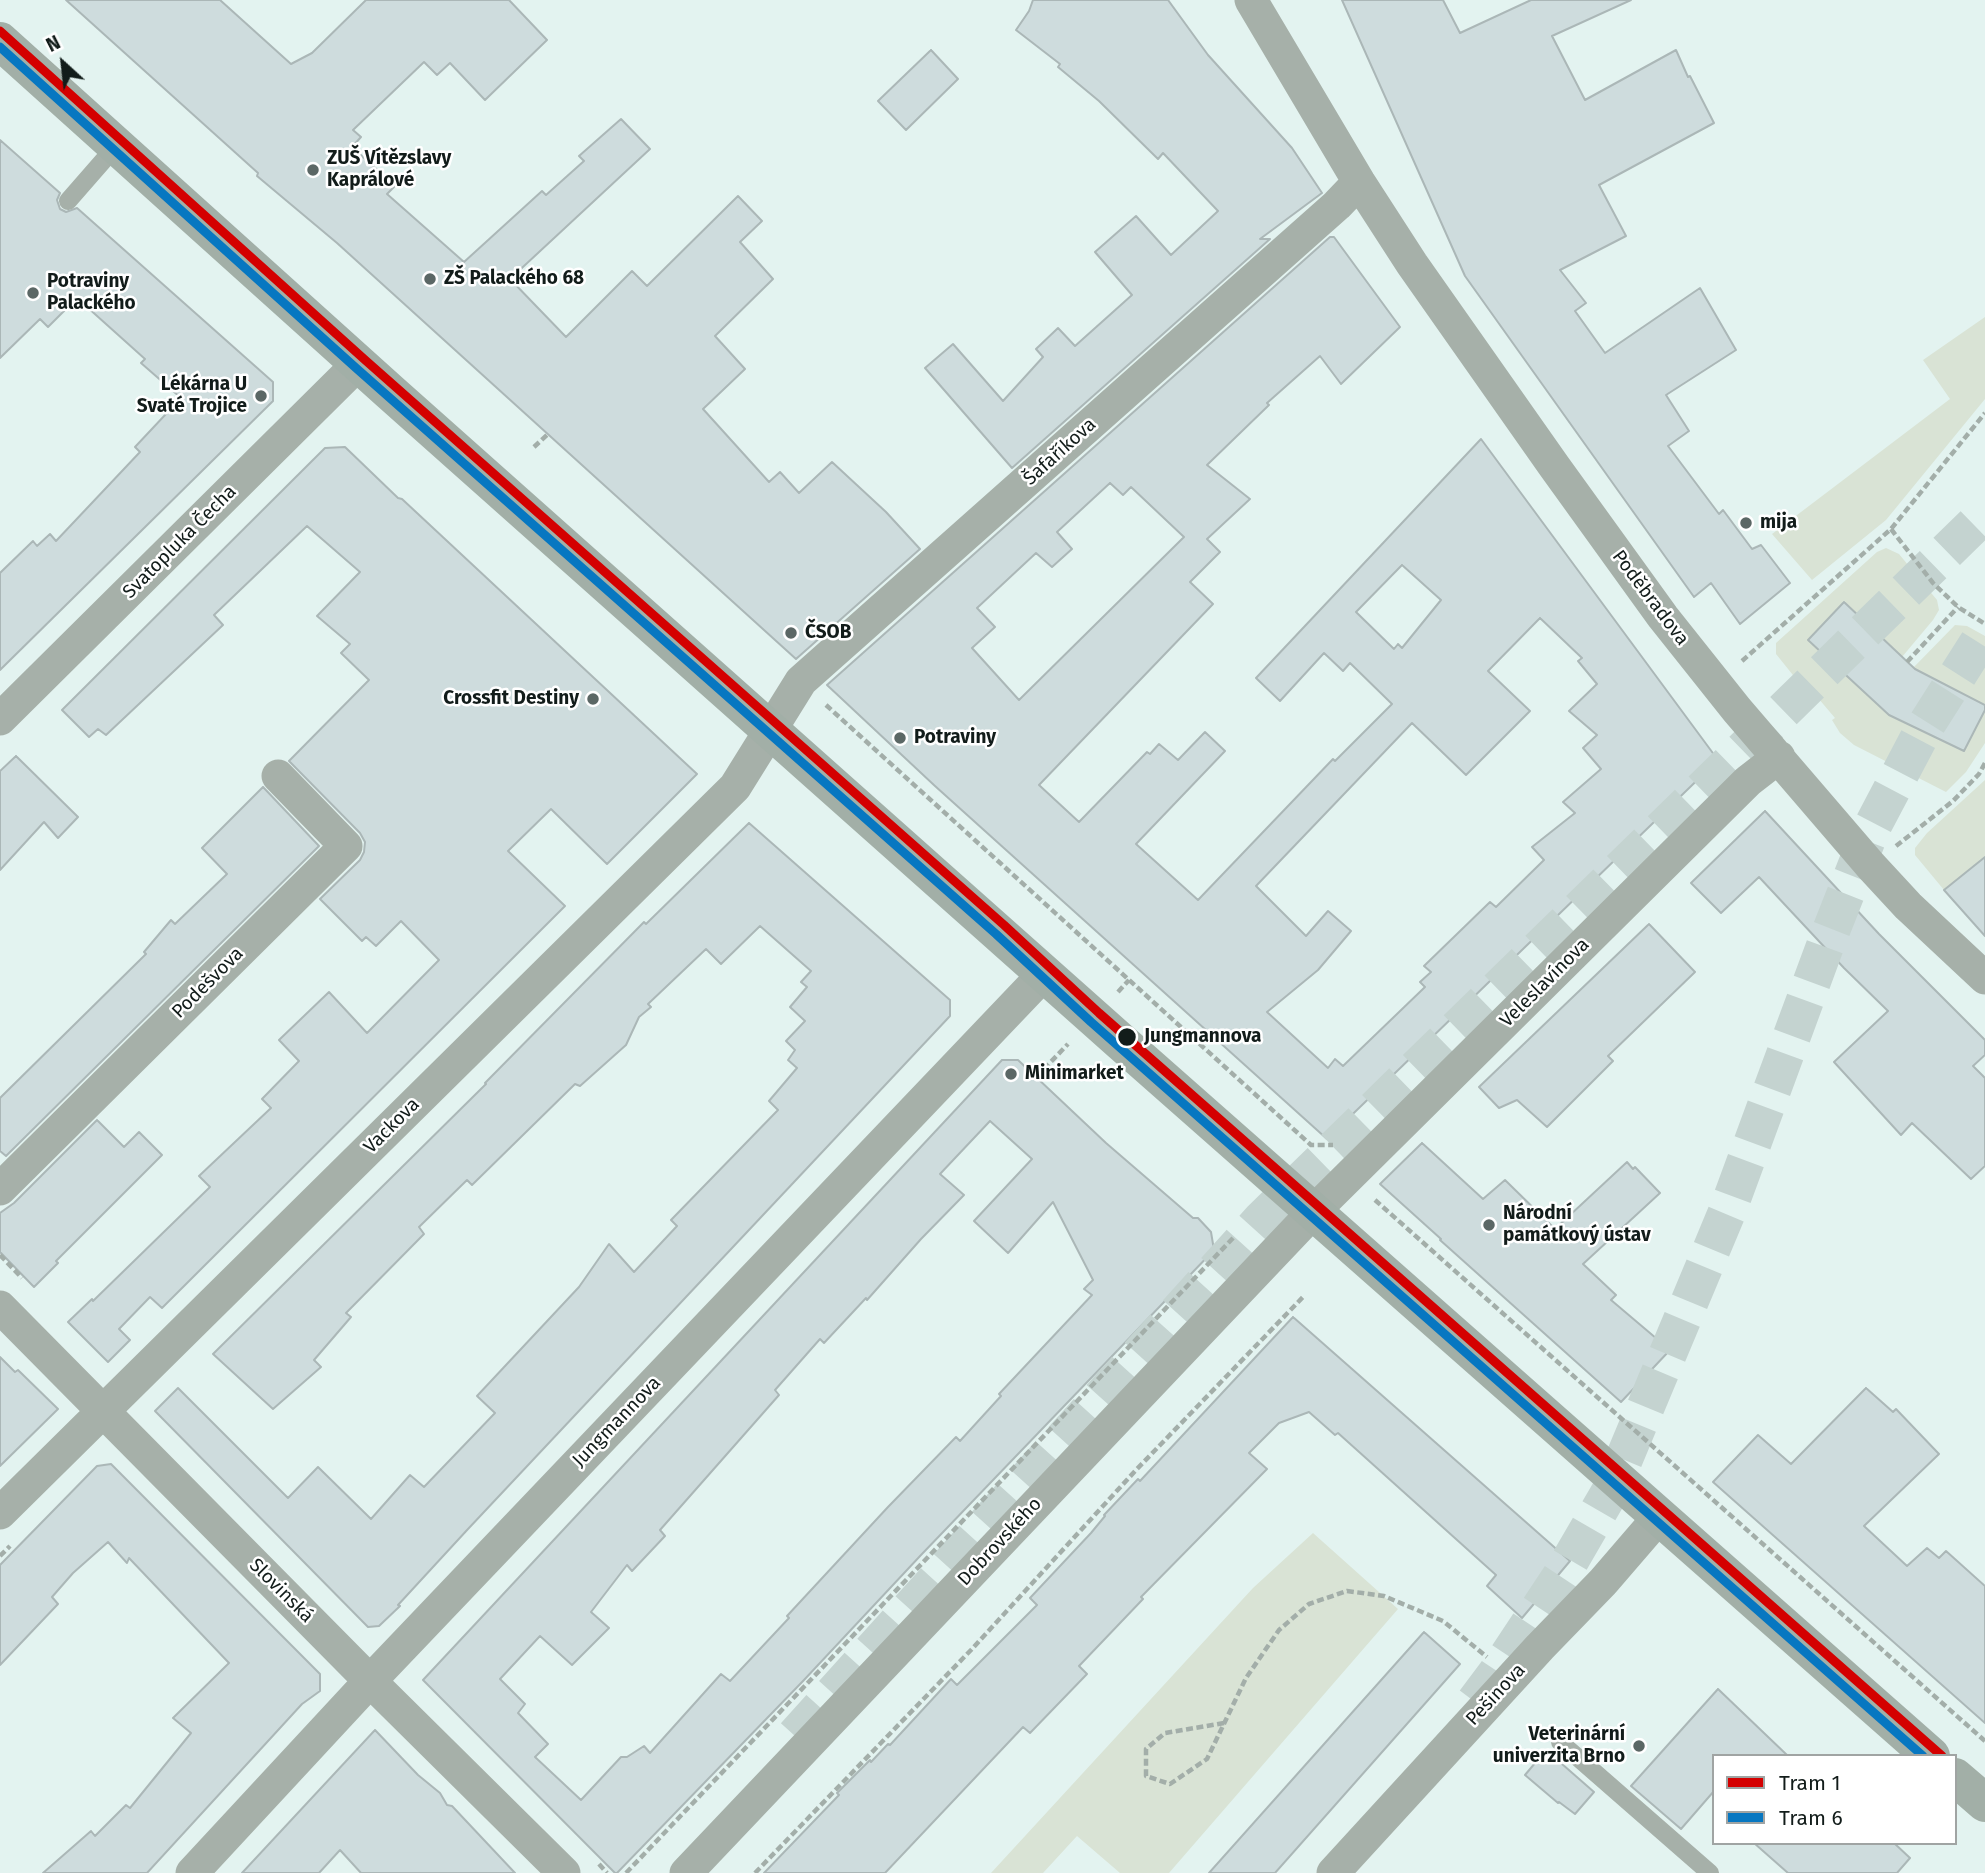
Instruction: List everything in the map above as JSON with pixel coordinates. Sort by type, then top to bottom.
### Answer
[{"type":"street","name":"Poděbradova","points":[[1251,0],[1359,182],[1412,264],[1663,617],[1737,710],[1871,866],[1908,906],[1985,978]]},
{"type":"street","points":[[0,41],[1313,1212],[1929,1754]]},
{"type":"street","name":"Šafaříkova","points":[[772,730],[805,678],[1337,205],[1359,182]]},
{"type":"street","name":"Svatopluka Čecha","points":[[0,719],[359,363]]},
{"type":"street","name":"Vackova","points":[[10,1525],[102,1410],[735,787],[772,730]]},
{"type":"street","name":"Veleslavínova","points":[[1313,1212],[1748,781],[1779,757]]},
{"type":"street","name":"Podešvova","points":[[0,1189],[346,846],[278,776]]},
{"type":"street","name":"Jungmannova","points":[[192,1873],[370,1681],[1045,973]]},
{"type":"street","name":"Dobrovského","points":[[686,1873],[1313,1212]]},
{"type":"street","name":"Slovinská","points":[[0,1307],[564,1873]]},
{"type":"street","name":"Pešinova","points":[[1333,1873],[1603,1583],[1659,1517]]},
{"type":"street","points":[[1957,1779],[1985,1803]]},
{"type":"lane","points":[[68,201],[116,146]]},
{"type":"lane","points":[[1559,1742],[1710,1873]]},
{"type":"path","points":[[1741,661],[1891,529],[1985,413]]},
{"type":"path","points":[[534,447],[548,434]]},
{"type":"path","points":[[1891,529],[1933,583],[1958,607],[1985,624]]},
{"type":"path","points":[[1907,662],[1958,607]]},
{"type":"path","points":[[805,678],[819,691],[825,705],[1311,1145],[1332,1144],[1372,1183],[1376,1201],[1985,1741]]},
{"type":"path","points":[[1871,866],[1953,801],[1979,774],[1985,763]]},
{"type":"path","points":[[1044,1069],[1073,1039]]},
{"type":"path","points":[[626,1873],[1234,1237]]},
{"type":"path","points":[[755,1873],[961,1660],[1136,1470],[1303,1297]]},
{"type":"path","points":[[0,1556],[10,1525]]},
{"type":"path","points":[[1224,1723],[1165,1733],[1146,1749],[1146,1776],[1170,1784],[1207,1759],[1246,1678],[1279,1630],[1309,1604],[1348,1591],[1384,1596],[1443,1621],[1512,1678]]},
{"type":"path","points":[[598,1863],[607,1873]]},
{"type":"green space","points":[[1985,317],[1985,399],[1886,520],[1812,580],[1772,534],[1950,399],[1923,360]]},
{"type":"green space","points":[[1886,548],[1899,554],[1937,600],[1939,610],[1902,657],[1844,602],[1808,640],[1889,715],[1963,751],[1985,710],[1985,743],[1966,772],[1946,792],[1854,745],[1840,733],[1832,720],[1835,718],[1818,698],[1813,700],[1776,654],[1776,643],[1877,552]]},
{"type":"green space","points":[[1955,625],[1967,626],[1985,636],[1985,705],[1913,668]]},
{"type":"green space","points":[[1985,780],[1985,857],[1944,890],[1915,855],[1915,848],[1927,833]]},
{"type":"green space","points":[[1313,1533],[1398,1609],[1169,1873],[1120,1873],[1077,1836],[1043,1873],[991,1873],[1253,1588]]},
{"type":"building","points":[[66,0],[220,0],[291,64],[312,53],[366,0],[509,0],[547,40],[485,100],[450,63],[437,75],[424,62],[353,130],[361,137],[352,147],[395,186],[387,194],[464,262],[542,191],[546,195],[584,161],[579,156],[621,119],[650,149],[510,279],[566,337],[632,271],[647,286],[738,196],[762,221],[740,242],[773,279],[715,336],[745,369],[703,409],[769,482],[780,472],[799,493],[832,462],[886,512],[920,549],[796,659],[337,243],[257,176],[258,173]]},
{"type":"building","points":[[1033,0],[1168,0],[1208,55],[1292,148],[1322,193],[1260,239],[1270,239],[1012,468],[925,368],[953,344],[1003,401],[1043,357],[1036,349],[1058,328],[1075,346],[1132,295],[1095,252],[1136,216],[1171,255],[1218,211],[1163,153],[1158,159],[1099,101],[1058,67],[1060,64],[1016,30]]},
{"type":"building","points":[[1342,0],[1443,0],[1460,33],[1531,0],[1631,0],[1552,36],[1585,100],[1676,50],[1714,123],[1599,185],[1626,236],[1560,270],[1586,303],[1575,311],[1605,353],[1700,288],[1736,350],[1666,395],[1689,431],[1668,446],[1719,514],[1723,510],[1752,549],[1761,545],[1790,583],[1740,624],[1711,583],[1694,597],[1465,276]]},
{"type":"building","points":[[931,50],[958,79],[906,130],[878,101]]},
{"type":"building","points":[[0,140],[60,193],[57,200],[60,209],[66,212],[77,208],[273,382],[273,401],[0,670],[0,573],[33,541],[37,546],[50,534],[56,541],[140,452],[135,447],[181,398],[141,363],[145,359],[77,298],[48,327],[40,319],[0,358]]},
{"type":"building","points":[[1330,237],[1334,237],[1400,327],[1341,384],[1320,356],[1267,403],[1269,405],[1207,465],[1250,499],[1207,539],[1220,552],[1190,582],[1213,604],[1039,785],[1079,822],[1147,752],[1150,754],[1159,744],[1178,760],[1205,732],[1225,751],[1136,844],[1198,900],[1333,759],[1335,761],[1392,704],[1350,663],[1343,671],[1324,653],[1280,701],[1256,678],[1481,439],[1718,760],[1327,1139],[935,786],[827,685]],"holes":[[[1110,483],[1123,495],[1131,487],[1184,537],[1019,700],[972,648],[995,627],[977,608],[1036,553],[1052,567],[1072,549],[1057,532]],[[1402,565],[1441,600],[1402,648],[1398,644],[1394,649],[1356,612]],[[1540,618],[1582,658],[1578,661],[1597,684],[1569,711],[1597,735],[1583,748],[1601,769],[1563,802],[1575,813],[1532,847],[1544,860],[1496,907],[1490,902],[1424,966],[1431,972],[1420,982],[1425,987],[1343,1066],[1335,1059],[1328,1068],[1267,1012],[1318,970],[1351,931],[1328,911],[1306,936],[1256,886],[1412,723],[1466,775],[1530,711],[1488,671]]]},
{"type":"building","points":[[345,447],[697,774],[607,864],[551,809],[508,851],[565,906],[162,1308],[150,1297],[119,1329],[130,1340],[108,1362],[68,1322],[210,1187],[199,1176],[271,1108],[262,1099],[299,1061],[279,1040],[329,992],[367,1033],[439,960],[401,921],[376,946],[366,937],[362,941],[320,899],[360,860],[365,842],[360,833],[289,761],[369,680],[341,653],[350,644],[317,616],[360,572],[307,526],[214,615],[223,625],[106,735],[98,729],[89,737],[62,710],[325,448]]},
{"type":"building","points":[[1844,602],[1915,669],[1985,705],[1964,751],[1889,715],[1808,640]]},
{"type":"building","points":[[16,756],[78,817],[58,838],[44,822],[0,870],[0,771]]},
{"type":"building","points":[[263,787],[319,846],[6,1156],[0,1151],[0,1098],[146,954],[144,952],[171,920],[175,924],[227,874],[202,848]]},
{"type":"building","points":[[1765,811],[1879,934],[1985,1040],[1985,1055],[1973,1066],[1985,1078],[1985,1166],[1971,1179],[1912,1123],[1901,1135],[1834,1062],[1888,1011],[1759,877],[1721,913],[1691,883]]},
{"type":"building","points":[[749,823],[950,1000],[950,1016],[468,1529],[398,1605],[400,1606],[379,1626],[368,1627],[155,1411],[178,1388],[288,1498],[318,1467],[371,1519],[410,1475],[424,1487],[495,1413],[477,1396],[579,1287],[609,1244],[634,1272],[677,1226],[671,1220],[778,1110],[769,1101],[797,1068],[788,1060],[795,1050],[786,1041],[805,1021],[790,1007],[807,987],[801,982],[811,971],[760,926],[721,964],[706,949],[648,1004],[651,1007],[639,1017],[626,1045],[580,1086],[575,1084],[472,1185],[467,1180],[419,1227],[424,1234],[346,1313],[351,1317],[314,1360],[321,1367],[273,1409],[213,1354],[486,1084],[644,922],[646,924]]},
{"type":"building","points":[[1985,857],[1985,936],[1944,890]]},
{"type":"building","points":[[1649,924],[1695,972],[1608,1056],[1613,1061],[1547,1127],[1517,1100],[1499,1108],[1479,1087]]},
{"type":"building","points":[[1002,1060],[1018,1060],[1106,1143],[1193,1218],[1198,1218],[1211,1232],[1214,1250],[617,1873],[423,1680]],"holes":[[[990,1121],[1032,1159],[974,1221],[1008,1253],[1053,1202],[1093,1280],[1084,1289],[1092,1295],[999,1394],[1001,1396],[960,1441],[956,1437],[888,1507],[730,1681],[721,1674],[650,1753],[644,1746],[627,1757],[621,1757],[581,1800],[535,1757],[548,1744],[518,1713],[525,1704],[500,1679],[540,1636],[572,1665],[609,1628],[591,1612],[627,1565],[632,1571],[665,1536],[660,1530],[779,1395],[775,1390],[820,1339],[824,1343],[964,1195],[940,1174]]]},
{"type":"building","points":[[97,1120],[124,1147],[139,1132],[162,1155],[56,1261],[58,1263],[34,1287],[0,1252],[0,1213],[14,1203]]},
{"type":"building","points":[[1422,1143],[1483,1199],[1505,1180],[1555,1229],[1627,1162],[1660,1193],[1583,1264],[1616,1295],[1611,1300],[1670,1350],[1621,1402],[1380,1184]]},
{"type":"building","points":[[1293,1317],[1570,1561],[1522,1618],[1487,1586],[1496,1575],[1338,1433],[1335,1435],[1309,1412],[1279,1423],[1249,1453],[1267,1469],[1141,1597],[1143,1599],[1079,1666],[1087,1674],[1030,1733],[1023,1727],[885,1873],[764,1873],[839,1795],[837,1793],[870,1760],[871,1762],[890,1745],[951,1679],[957,1685],[1037,1605],[1030,1598],[1091,1533],[1104,1515],[1138,1479],[1140,1481]]},
{"type":"building","points":[[0,1357],[15,1372],[18,1370],[58,1409],[0,1466]]},
{"type":"building","points":[[1866,1388],[1893,1412],[1896,1409],[1939,1454],[1864,1526],[1907,1566],[1927,1548],[1939,1558],[1946,1551],[1985,1586],[1985,1723],[1713,1482],[1758,1435],[1791,1464]]},
{"type":"building","points":[[111,1464],[320,1674],[320,1691],[302,1704],[147,1873],[43,1873],[91,1831],[95,1836],[126,1805],[130,1808],[191,1733],[173,1718],[229,1663],[129,1558],[127,1563],[108,1542],[73,1573],[52,1597],[58,1604],[0,1665],[0,1565],[97,1466]]},
{"type":"building","points":[[1424,1632],[1460,1664],[1275,1873],[1209,1873]]},
{"type":"building","points":[[1718,1689],[1786,1754],[1712,1754],[1712,1793],[1681,1829],[1631,1786]]},
{"type":"building","points":[[375,1730],[418,1775],[440,1793],[447,1805],[452,1806],[515,1873],[361,1873],[340,1850],[319,1873],[242,1873]]},
{"type":"building","points":[[1546,1750],[1594,1792],[1575,1814],[1525,1775]]},
{"type":"building","points":[[1756,1845],[1896,1845],[1910,1858],[1897,1873],[1788,1873]]},
{"type":"tunnel","points":[[795,1736],[1262,1219],[1985,514]]},
{"type":"tunnel","points":[[1475,1702],[1561,1576],[1611,1490],[1727,1212],[1871,829],[1923,730],[1985,632]]},
{"type":"tram line","name":"1","points":[[0,31],[364,359],[1004,925],[1099,1013],[1940,1754]]},
{"type":"tram line","name":"6","points":[[0,47],[356,368],[996,934],[1091,1022],[1921,1754]]},
{"type":"place","name":"ZUŠ Vítězslavy Kaprálové","points":[[313,170]]},
{"type":"place","name":"ZŠ Palackého 68","points":[[430,279]]},
{"type":"place","name":"Potraviny Palackého","points":[[33,293]]},
{"type":"place","name":"Lékárna U Svaté Trojice","points":[[261,396]]},
{"type":"place","name":"mija","points":[[1746,523]]},
{"type":"place","name":"ČSOB","points":[[791,633]]},
{"type":"place","name":"Crossfit Destiny","points":[[593,699]]},
{"type":"place","name":"Potraviny","points":[[900,738]]},
{"type":"place","name":"Jungmannova","points":[[1127,1037]]},
{"type":"place","name":"Minimarket","points":[[1011,1074]]},
{"type":"place","name":"Národní památkový ústav","points":[[1489,1225]]},
{"type":"place","name":"Veterinární univerzita Brno","points":[[1639,1746]]}]
